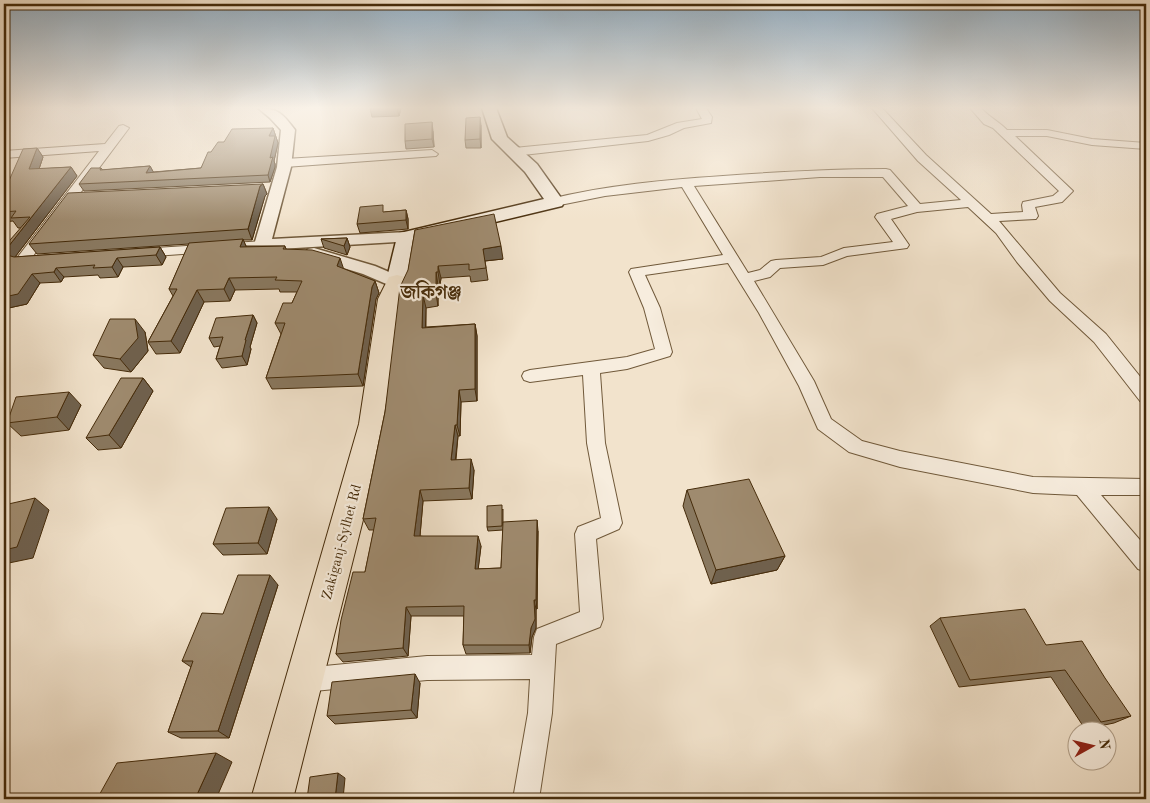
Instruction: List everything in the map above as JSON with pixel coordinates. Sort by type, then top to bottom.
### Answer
[{"type":"main road","points":[[396,282],[407,237],[555,202],[531,168],[507,145]]},
{"type":"main road","name":"Zakiganj-Sylhet Rd","points":[[272,799],[373,424],[390,300],[396,282]]},
{"type":"street","points":[[262,245],[285,163],[287,145]]},
{"type":"street","points":[[514,152],[576,145]]},
{"type":"street","points":[[911,145],[922,158],[989,218],[1055,297],[1100,338],[1146,396]]},
{"type":"street","points":[[989,218],[1031,216],[1028,205],[1058,200],[1067,191],[1018,145]]},
{"type":"street","points":[[4,154],[107,147]]},
{"type":"street","points":[[52,259],[22,261],[96,166],[107,147]]},
{"type":"street","points":[[285,163],[432,154]]},
{"type":"street","points":[[555,202],[605,192],[686,182],[812,173],[886,172],[917,208]]},
{"type":"street","points":[[686,182],[703,213],[746,278],[808,386],[824,424],[856,447],[900,459],[1032,485],[1082,488],[1146,487]]},
{"type":"street","points":[[261,189],[278,188]]},
{"type":"street","points":[[72,197],[88,196]]},
{"type":"street","points":[[746,278],[765,274],[776,264],[824,261],[844,252],[902,245],[896,234],[882,217],[917,208],[972,203]]},
{"type":"street","points":[[122,254],[407,237]]},
{"type":"street","points":[[262,245],[314,253],[370,270],[396,282]]},
{"type":"street","points":[[530,376],[627,363],[664,352],[652,308],[636,272],[733,258]]},
{"type":"street","points":[[526,799],[540,713],[545,637],[592,619],[590,566],[585,534],[612,523],[596,443],[591,368]]},
{"type":"street","points":[[1082,488],[1146,562]]},
{"type":"street","points":[[304,680],[427,668],[543,667]]},
{"type":"building","points":[[216,145],[273,145],[270,158],[273,157],[268,175],[79,184],[91,168],[101,168],[100,170],[150,166],[146,173],[201,168],[208,152],[211,152]]},
{"type":"building","points":[[37,148],[29,169],[71,167],[8,247],[5,252],[7,255],[14,257],[160,247],[156,255],[117,258],[112,267],[93,268],[95,265],[56,268],[54,272],[32,274],[18,294],[4,297],[4,247],[30,217],[11,218],[16,211],[4,212],[4,192],[23,149]]},
{"type":"building","points":[[263,184],[260,186],[248,229],[29,244],[68,193]]},
{"type":"building","points":[[383,205],[383,212],[406,210],[406,220],[357,224],[360,207]]},
{"type":"building","points":[[494,214],[501,246],[483,249],[486,268],[469,270],[469,264],[438,266],[438,272],[436,272],[436,294],[423,295],[422,328],[475,324],[475,389],[459,390],[457,425],[455,425],[451,460],[471,459],[469,488],[420,490],[414,536],[478,536],[475,569],[501,568],[503,522],[537,520],[535,619],[531,628],[529,645],[463,645],[464,606],[406,607],[403,648],[336,654],[341,620],[353,572],[365,572],[376,518],[363,519],[385,412],[400,287],[408,270],[415,230]]},
{"type":"building","points":[[347,238],[344,246],[321,239]]},
{"type":"building","points":[[243,239],[240,247],[285,246],[283,249],[312,250],[340,258],[337,266],[375,281],[372,287],[358,374],[266,378],[285,323],[275,323],[283,303],[292,303],[302,281],[275,280],[277,277],[229,278],[224,289],[197,290],[171,341],[148,342],[177,289],[169,289],[189,243]]},
{"type":"building","points":[[253,315],[242,356],[216,359],[223,337],[209,338],[216,318]]},
{"type":"building","points":[[110,319],[135,319],[138,338],[120,359],[93,355]]},
{"type":"building","points":[[121,378],[143,378],[109,435],[86,438]]},
{"type":"building","points":[[69,392],[57,417],[7,423],[16,397]]},
{"type":"building","points":[[749,479],[785,556],[716,570],[687,490]]},
{"type":"building","points":[[35,498],[17,547],[4,550],[4,505]]},
{"type":"building","points":[[502,505],[502,526],[487,527],[487,506]]},
{"type":"building","points":[[269,507],[258,543],[213,544],[226,508]]},
{"type":"building","points":[[238,575],[270,575],[218,731],[168,732],[193,661],[182,661],[202,613],[223,614]]},
{"type":"building","points":[[1025,609],[1046,645],[1082,641],[1131,716],[1100,720],[1065,670],[970,680],[940,618]]},
{"type":"building","points":[[415,674],[411,710],[327,716],[332,682]]},
{"type":"building","points":[[216,753],[195,799],[97,799],[117,763]]},
{"type":"building","points":[[338,773],[335,799],[307,799],[310,777]]},
{"type":"district","name":"জকিগঞ্জ","points":[[431,293]]}]
